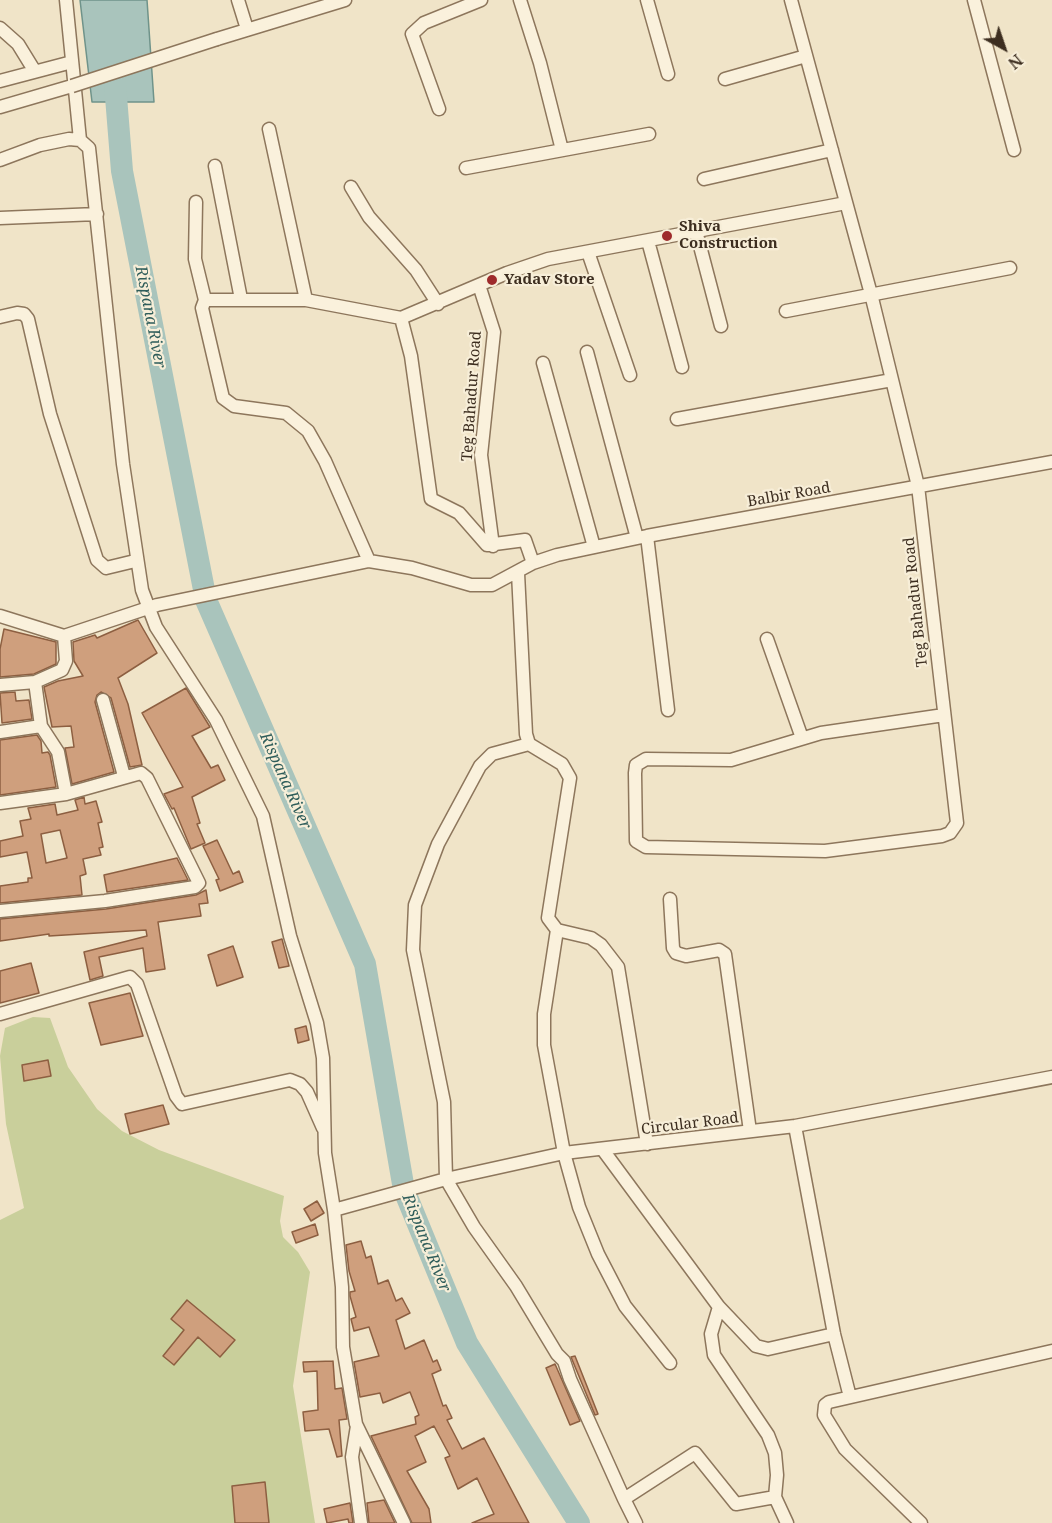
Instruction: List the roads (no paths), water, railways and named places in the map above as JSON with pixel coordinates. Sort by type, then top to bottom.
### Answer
[{"type":"street","points":[[66,0],[80,140],[89,148],[135,561],[152,606],[216,720],[263,816],[290,936],[317,1023],[323,1058],[324,1153],[334,1210],[342,1287],[342,1347],[357,1425],[404,1523]]},
{"type":"street","points":[[238,0],[247,29]]},
{"type":"street","points":[[0,107],[345,0]]},
{"type":"street","points":[[439,109],[412,34],[424,23],[481,0]]},
{"type":"street","points":[[520,0],[540,63],[562,150]]},
{"type":"street","points":[[647,0],[668,74]]},
{"type":"street","name":"Teg Bahadur Road","points":[[791,0],[871,294],[918,486],[957,823],[950,833],[942,836],[825,851],[646,847],[636,841],[635,773],[636,765],[640,761],[646,759],[731,760],[802,738]]},
{"type":"street","points":[[974,0],[1014,150]]},
{"type":"street","points":[[0,28],[18,44],[34,70]]},
{"type":"street","points":[[725,79],[806,56]]},
{"type":"street","points":[[0,81],[34,70],[72,62]]},
{"type":"street","points":[[269,129],[306,300]]},
{"type":"street","points":[[466,168],[649,134]]},
{"type":"street","points":[[0,160],[56,141],[80,140]]},
{"type":"street","points":[[704,179],[831,150]]},
{"type":"street","points":[[215,166],[241,299]]},
{"type":"street","points":[[351,187],[369,217],[416,270],[438,304]]},
{"type":"street","points":[[196,202],[195,259],[206,300],[202,308],[223,398],[234,406],[286,413],[308,431],[325,461],[369,561]]},
{"type":"street","points":[[206,300],[306,300],[401,318],[529,264],[846,203]]},
{"type":"street","points":[[0,218],[96,214]]},
{"type":"street","points":[[696,231],[721,326]]},
{"type":"street","points":[[648,240],[682,367]]},
{"type":"street","points":[[588,252],[630,375]]},
{"type":"street","points":[[786,311],[1010,268]]},
{"type":"street","name":"Teg Bahadur Road","points":[[479,285],[494,332],[481,455],[493,546]]},
{"type":"street","points":[[0,317],[17,313],[24,314],[28,319],[50,414],[97,560],[106,568],[135,561]]},
{"type":"street","points":[[401,318],[412,364],[428,493],[434,503],[459,513],[482,541],[493,546],[525,540],[533,563]]},
{"type":"street","points":[[587,352],[642,537],[668,710]]},
{"type":"street","points":[[543,363],[594,547]]},
{"type":"street","points":[[677,419],[892,380]]},
{"type":"street","name":"Balbir Road","points":[[64,636],[152,606],[369,561],[412,568],[482,586],[504,581],[533,563],[594,547],[1052,462]]},
{"type":"street","points":[[518,573],[529,744]]},
{"type":"street","points":[[0,616],[64,636],[65,667],[35,682],[0,685]]},
{"type":"street","points":[[767,639],[802,738],[944,715]]},
{"type":"street","points":[[35,682],[41,726],[58,752],[66,794]]},
{"type":"street","points":[[103,700],[124,776]]},
{"type":"street","points":[[0,732],[41,726]]},
{"type":"street","points":[[636,1523],[570,1379],[564,1361],[557,1354],[516,1286],[474,1227],[446,1179],[444,1102],[413,950],[415,905],[438,844],[480,766],[492,754],[529,744],[562,764],[570,778],[548,910],[551,924],[557,930],[591,938],[602,945],[618,967],[646,1144]]},
{"type":"street","points":[[0,803],[66,794],[138,772],[147,778],[197,877],[197,886],[105,901],[0,911]]},
{"type":"street","points":[[670,899],[673,948],[676,953],[686,956],[719,950],[725,954],[750,1131]]},
{"type":"street","points":[[557,930],[544,1014],[544,1045],[564,1153],[579,1207],[598,1254],[625,1306],[670,1363]]},
{"type":"street","points":[[0,1014],[130,978],[137,984],[176,1096],[182,1104],[290,1080],[300,1084],[307,1092],[325,1132]]},
{"type":"street","name":"Circular Road","points":[[334,1210],[446,1179],[564,1153],[795,1126],[1052,1077]]},
{"type":"street","points":[[795,1126],[834,1334],[850,1397]]},
{"type":"street","points":[[603,1150],[719,1307],[756,1346],[768,1348],[785,1346],[834,1334]]},
{"type":"street","points":[[719,1307],[711,1335],[714,1355],[768,1435],[776,1453],[775,1497],[787,1523]]},
{"type":"street","points":[[921,1523],[854,1459],[832,1431],[824,1415],[825,1405],[850,1397],[1052,1351]]},
{"type":"street","points":[[357,1425],[353,1437],[352,1466],[361,1523]]},
{"type":"street","points":[[624,1499],[695,1453],[736,1504],[775,1497]]},
{"type":"water","points":[[80,0],[147,0],[154,102],[92,102]]},
{"type":"waterway","name":"Rispana River","points":[[114,72],[122,171],[206,600],[365,964],[404,1190],[467,1343],[579,1523]]},
{"type":"place","name":"Shiva Construction","points":[[667,236]]},
{"type":"place","name":"Yadav Store","points":[[492,280]]}]
